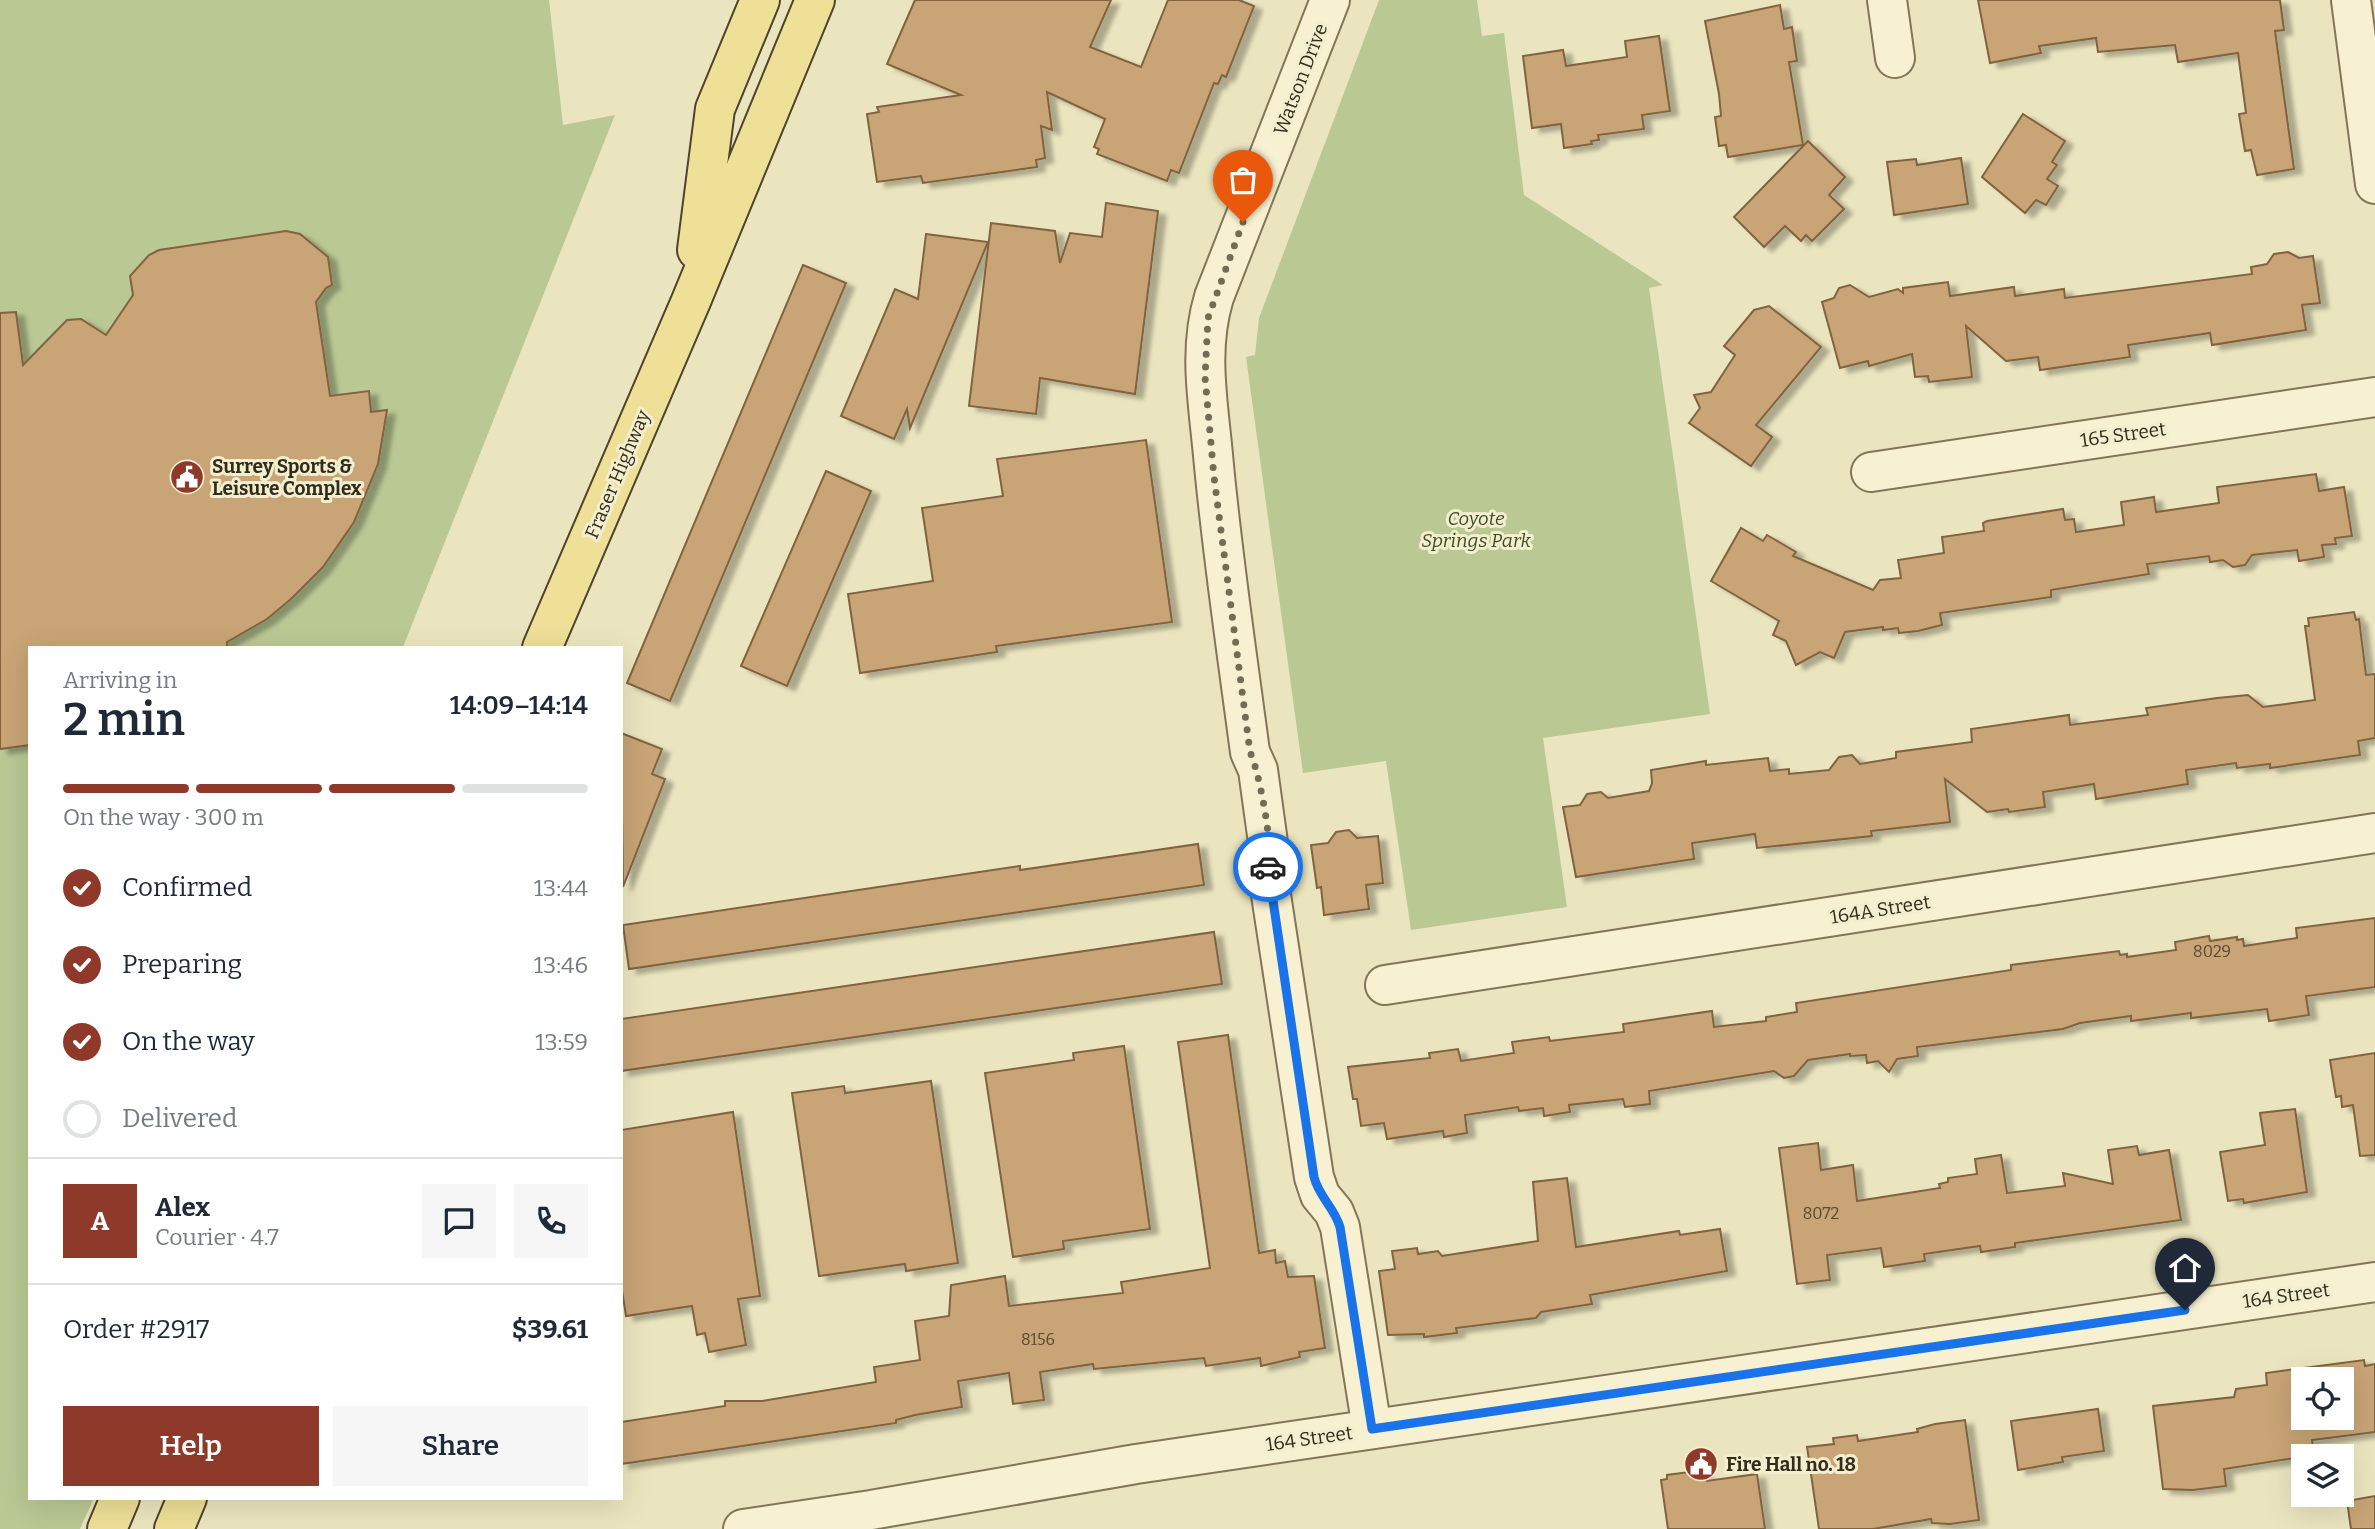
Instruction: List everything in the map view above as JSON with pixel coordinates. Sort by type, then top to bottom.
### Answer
[{"type":"main road","name":"Fraser Highway","points":[[691,301],[715,109],[760,0]]},
{"type":"main road","name":"Fraser Highway","points":[[543,646],[691,301],[815,0]]},
{"type":"main road","points":[[107,1529],[119,1500]]},
{"type":"main road","points":[[174,1529],[188,1500]]},
{"type":"main road","points":[[190,1500],[197,1529]]},
{"type":"street","name":"Watson Drive","points":[[1331,0],[1214,296],[1205,338],[1205,386],[1214,477],[1250,752],[1260,781],[1270,857],[1268,875],[1307,1139],[1320,1195],[1334,1212],[1340,1227],[1372,1429]]},
{"type":"street","points":[[1887,0],[1895,58]]},
{"type":"street","points":[[2351,0],[2375,184]]},
{"type":"street","name":"165 Street","points":[[1871,472],[2375,397]]},
{"type":"street","name":"164A Street","points":[[1385,985],[2375,833]]},
{"type":"street","name":"164 Street","points":[[743,1529],[871,1510],[1136,1464],[2375,1282]]},
{"type":"green space","points":[[0,0],[549,0],[563,125],[615,115],[403,646],[28,646],[28,1500],[93,1500],[80,1529],[0,1529]]},
{"type":"green space","name":"Coyote Springs Park","points":[[1379,0],[1477,0],[1482,36],[1504,33],[1524,195],[1663,285],[1649,288],[1710,714],[1543,738],[1567,907],[1411,930],[1386,761],[1303,773],[1246,357],[1255,355],[1259,318]]},
{"type":"building","points":[[915,0],[1111,0],[1090,47],[1141,67],[1168,0],[1239,0],[1254,6],[1226,77],[1222,75],[1218,84],[1214,83],[1179,173],[1171,170],[1167,181],[1097,154],[1099,149],[1094,147],[1105,119],[1047,92],[1052,130],[1041,126],[1045,158],[1036,160],[1037,167],[923,183],[921,176],[877,182],[867,114],[879,112],[877,107],[961,95],[887,64]]},
{"type":"building","points":[[1978,0],[2280,0],[2284,30],[2275,31],[2294,169],[2257,175],[2251,150],[2245,151],[2239,114],[2246,113],[2238,53],[2178,62],[2175,45],[2098,52],[2096,38],[2039,46],[2041,53],[1990,63]]},
{"type":"building","points":[[1780,5],[1784,29],[1792,27],[1797,61],[1789,62],[1803,145],[1728,157],[1726,145],[1719,146],[1715,117],[1721,116],[1719,94],[1705,21]]},
{"type":"building","points":[[1659,36],[1670,111],[1642,115],[1644,129],[1598,135],[1599,140],[1591,141],[1592,144],[1564,148],[1561,124],[1532,128],[1523,56],[1563,50],[1566,66],[1627,57],[1625,41]]},
{"type":"building","points":[[2023,114],[2065,141],[2052,162],[2057,165],[2047,179],[2058,186],[2046,205],[2036,200],[2025,213],[1982,177]]},
{"type":"building","points":[[1808,141],[1845,177],[1829,195],[1844,209],[1812,241],[1806,235],[1801,241],[1785,226],[1764,247],[1734,217]]},
{"type":"building","points":[[1961,158],[1968,204],[1894,215],[1887,162],[1916,159],[1917,165]]},
{"type":"building","points":[[1106,203],[1158,211],[1135,394],[1040,378],[1036,414],[969,406],[991,223],[1055,231],[1060,263],[1070,233],[1102,237]]},
{"type":"building","name":"Surrey Sports & Leisure Complex","points":[[286,231],[300,234],[328,257],[332,285],[326,288],[316,302],[330,396],[369,391],[371,412],[387,410],[378,464],[354,522],[323,567],[267,619],[227,642],[227,646],[28,646],[28,745],[0,749],[0,313],[16,312],[23,365],[67,320],[81,319],[106,335],[133,295],[130,276],[149,255],[159,250]]},
{"type":"building","points":[[926,234],[988,242],[910,428],[907,409],[894,439],[841,416],[895,289],[918,299]]},
{"type":"building","points":[[2288,252],[2299,258],[2313,256],[2320,303],[2302,305],[2306,330],[2212,345],[2210,333],[2128,345],[2130,357],[2040,370],[2038,357],[2006,361],[1966,326],[1972,377],[1929,382],[1928,376],[1915,377],[1912,354],[1869,366],[1868,361],[1840,368],[1822,302],[1834,298],[1839,288],[1850,285],[1869,297],[1898,289],[1903,293],[1903,288],[1948,282],[1950,296],[2014,287],[2015,296],[2064,289],[2065,298],[2252,274],[2251,267],[2267,264],[2274,254]]},
{"type":"building","points":[[803,265],[846,283],[670,701],[627,683]]},
{"type":"building","points":[[1769,306],[1821,347],[1756,425],[1772,437],[1751,466],[1689,423],[1700,408],[1694,395],[1711,392],[1735,355],[1724,346],[1754,310]]},
{"type":"building","points":[[1146,440],[1172,622],[996,646],[997,652],[860,673],[848,594],[933,581],[922,508],[1003,496],[997,459]]},
{"type":"building","points":[[826,471],[871,491],[787,686],[741,666]]},
{"type":"building","points":[[2316,474],[2319,491],[2344,487],[2352,536],[2335,538],[2336,544],[2322,545],[2324,557],[2299,561],[2297,550],[2252,555],[2245,565],[2233,567],[2223,560],[2210,562],[2209,556],[2147,564],[2149,574],[2051,590],[2051,597],[1940,613],[1942,625],[1918,631],[1899,633],[1898,628],[1883,630],[1883,627],[1845,632],[1834,658],[1820,652],[1796,665],[1786,641],[1773,635],[1779,621],[1711,581],[1741,528],[1763,541],[1767,535],[1796,552],[1793,556],[1873,590],[1880,580],[1901,578],[1898,560],[1944,553],[1942,537],[1984,531],[1983,523],[1987,521],[2063,509],[2065,520],[2074,519],[2076,532],[2124,525],[2121,502],[2154,497],[2156,512],[2219,503],[2217,487]]},
{"type":"building","points":[[2354,612],[2356,620],[2359,619],[2366,675],[2375,674],[2375,738],[2358,741],[2360,755],[2270,768],[2270,764],[2237,768],[2236,763],[2186,770],[2188,784],[2096,799],[2094,784],[2043,792],[2045,807],[2009,812],[2008,809],[1987,812],[1945,779],[1950,822],[1871,831],[1872,836],[1757,848],[1755,834],[1692,843],[1694,859],[1576,877],[1563,807],[1580,805],[1587,794],[1601,792],[1608,798],[1649,791],[1652,783],[1651,770],[1706,761],[1706,765],[1768,758],[1770,771],[1789,769],[1789,774],[1829,770],[1839,757],[1852,755],[1860,764],[1896,758],[1896,752],[1972,742],[1971,729],[2069,715],[2070,725],[2148,715],[2146,708],[2248,695],[2263,707],[2315,700],[2305,626],[2309,626],[2308,618]]},
{"type":"building","points":[[623,734],[662,749],[652,774],[665,779],[623,887]]},
{"type":"building","points":[[1349,830],[1357,838],[1378,836],[1383,883],[1366,885],[1369,909],[1324,915],[1321,887],[1317,888],[1311,845],[1328,843],[1336,832]]},
{"type":"building","points":[[1198,844],[1204,885],[629,969],[623,925],[1020,866],[1020,870]]},
{"type":"building","points":[[2375,918],[2375,987],[2306,996],[2309,1015],[2269,1021],[2267,1009],[2191,1018],[2191,1013],[2131,1021],[2131,1016],[2080,1023],[2063,1029],[1917,1047],[1918,1056],[1897,1059],[1889,1072],[1878,1061],[1867,1063],[1866,1055],[1850,1054],[1808,1060],[1794,1076],[1784,1078],[1774,1071],[1649,1091],[1650,1104],[1625,1107],[1623,1099],[1569,1105],[1570,1112],[1544,1116],[1543,1108],[1519,1111],[1518,1107],[1465,1115],[1467,1133],[1444,1137],[1443,1131],[1387,1139],[1384,1123],[1361,1126],[1357,1099],[1353,1099],[1348,1067],[1430,1058],[1429,1053],[1458,1049],[1461,1061],[1514,1053],[1512,1042],[1549,1037],[1550,1041],[1624,1032],[1623,1024],[1712,1011],[1714,1027],[1766,1021],[1766,1017],[1797,1012],[1796,1003],[2011,970],[2011,965],[2119,951],[2120,955],[2127,954],[2127,957],[2176,950],[2175,942],[2209,936],[2210,941],[2237,937],[2237,940],[2243,939],[2244,946],[2297,938],[2296,928]]},
{"type":"building","points":[[1214,932],[1222,984],[623,1071],[623,1019]]},
{"type":"building","points":[[1228,1035],[1259,1253],[1275,1250],[1276,1263],[1285,1261],[1288,1277],[1314,1276],[1325,1348],[1299,1352],[1300,1357],[1261,1366],[1260,1358],[1206,1366],[1204,1358],[1094,1369],[1093,1364],[1040,1372],[1044,1400],[1013,1404],[1009,1373],[958,1381],[962,1407],[915,1415],[896,1420],[896,1423],[623,1464],[623,1422],[725,1406],[725,1401],[762,1401],[876,1382],[874,1367],[920,1360],[915,1321],[949,1316],[951,1285],[1005,1276],[1009,1306],[1123,1293],[1121,1282],[1210,1268],[1178,1042]]},
{"type":"building","points":[[1124,1046],[1150,1229],[1063,1241],[1064,1249],[1013,1257],[985,1073],[1074,1060],[1073,1053]]},
{"type":"building","points":[[2375,1053],[2375,1155],[2360,1156],[2353,1105],[2342,1107],[2341,1096],[2336,1097],[2330,1060]]},
{"type":"building","points":[[931,1081],[958,1263],[906,1271],[905,1264],[819,1276],[792,1093],[844,1086],[845,1093]]},
{"type":"building","points":[[2295,1109],[2307,1192],[2244,1203],[2243,1199],[2228,1201],[2220,1152],[2265,1145],[2260,1113]]},
{"type":"building","points":[[733,1112],[760,1296],[738,1299],[746,1345],[709,1352],[705,1333],[697,1335],[692,1306],[626,1316],[623,1297],[623,1130]]},
{"type":"building","points":[[1818,1143],[1821,1170],[1853,1165],[1857,1201],[1940,1188],[1939,1184],[1948,1182],[1948,1178],[1977,1174],[1975,1159],[2001,1155],[2007,1193],[2065,1186],[2063,1173],[2113,1184],[2108,1150],[2137,1146],[2139,1155],[2169,1150],[2181,1220],[2015,1243],[2015,1247],[1981,1252],[1980,1246],[1924,1254],[1925,1261],[1884,1267],[1881,1248],[1827,1255],[1830,1280],[1797,1284],[1779,1148]]},
{"type":"building","points":[[1567,1178],[1576,1247],[1679,1231],[1680,1235],[1720,1229],[1727,1271],[1590,1295],[1592,1304],[1541,1312],[1536,1318],[1456,1328],[1457,1333],[1424,1337],[1424,1334],[1388,1335],[1379,1271],[1395,1269],[1392,1251],[1417,1248],[1418,1254],[1438,1251],[1442,1256],[1538,1241],[1533,1182]]},
{"type":"building","points":[[2364,1360],[2365,1366],[2375,1364],[2375,1432],[2312,1440],[2313,1444],[2291,1444],[2291,1459],[2224,1469],[2226,1486],[2193,1490],[2163,1489],[2153,1406],[2234,1397],[2236,1389],[2267,1385],[2266,1373],[2291,1370],[2291,1430],[2354,1430],[2354,1367],[2311,1367]]},
{"type":"building","points":[[2098,1409],[2104,1451],[2062,1457],[2063,1462],[2018,1470],[2011,1421]]},
{"type":"building","points":[[1965,1420],[1979,1520],[1950,1524],[1932,1523],[1931,1519],[1873,1529],[1819,1529],[1807,1447],[1834,1444],[1833,1438],[1857,1435],[1858,1441],[1918,1432],[1917,1429],[1935,1424]]},
{"type":"building","points":[[1697,1471],[1698,1475],[1705,1474],[1707,1481],[1757,1474],[1765,1529],[1668,1529],[1661,1480],[1667,1479],[1667,1475]]},
{"type":"building","points":[[2375,1496],[2375,1529],[2351,1529],[2348,1507],[2354,1507],[2354,1500]]},
{"type":"way so far","points":[[1243,222],[1208,318],[1205,338],[1205,386],[1214,477],[1250,752],[1258,770],[1270,857],[1268,867]]},
{"type":"place","name":"Surrey Sports & Leisure Complex","points":[[187,477]]},
{"type":"place","name":"Fire Hall no. 18","points":[[1701,1464]]},
{"type":"route","points":[[1268,867],[1286,1004],[1314,1177],[1324,1202],[1338,1218],[1372,1429],[2185,1310]]}]
